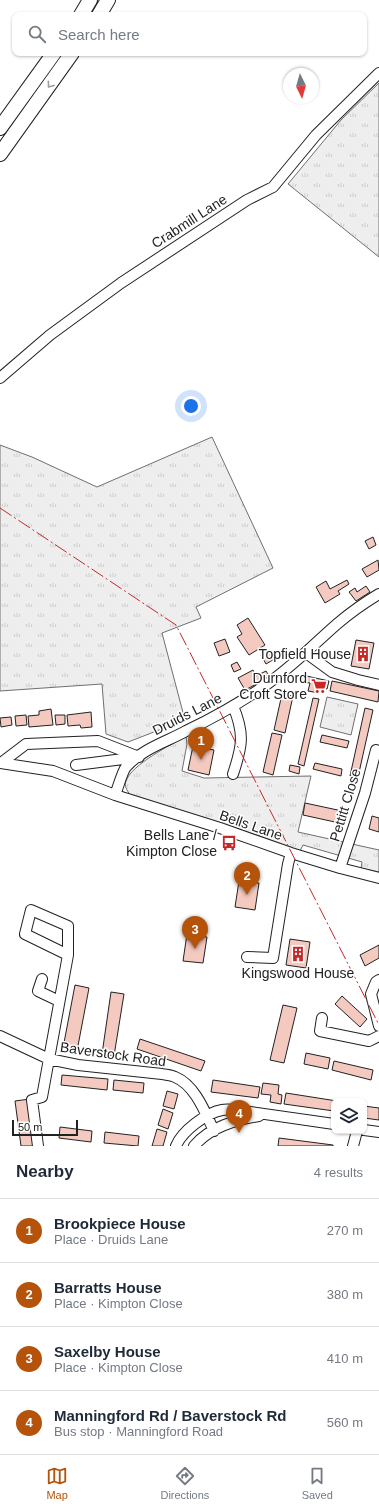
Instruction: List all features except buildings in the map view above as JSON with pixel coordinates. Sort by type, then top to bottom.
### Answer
[{"type":"highway","points":[[83,12],[90,0]]},
{"type":"highway","points":[[101,12],[108,0]]},
{"type":"highway","points":[[0,128],[52,56]]},
{"type":"highway","points":[[0,154],[70,56]]},
{"type":"street","name":"Crabmill Lane","points":[[0,378],[50,335],[121,283],[247,200],[274,187],[316,135],[379,73]]},
{"type":"street","name":"Druids Lane","points":[[115,795],[126,768],[139,757],[155,746],[234,706],[264,686],[306,653],[338,623],[379,594]]},
{"type":"street","points":[[306,653],[332,672],[379,685]]},
{"type":"street","points":[[233,774],[240,755],[242,736],[234,706]]},
{"type":"street","points":[[1,763],[26,744],[98,741],[139,757]]},
{"type":"street","name":"Pettitt Close","points":[[340,868],[365,794],[376,750]]},
{"type":"street","points":[[76,765],[139,757]]},
{"type":"street","points":[[1,763],[53,771],[115,795]]},
{"type":"street","name":"Bells Lane","points":[[115,795],[220,828],[291,853],[379,878]]},
{"type":"street","points":[[247,957],[272,958],[291,853]]},
{"type":"street","points":[[38,1146],[32,1100],[42,1097],[68,955],[68,926],[31,910],[25,934],[68,955]]},
{"type":"street","points":[[42,979],[38,991],[59,1001]]},
{"type":"street","points":[[379,980],[376,982],[371,994],[379,1026]]},
{"type":"street","points":[[322,1018],[320,1031],[369,1041],[379,1036]]},
{"type":"street","name":"Baverstock Road","points":[[0,1036],[49,1059],[78,1065],[162,1074],[175,1077],[184,1082],[192,1090],[214,1130]]},
{"type":"street","points":[[176,1146],[184,1133],[207,1115],[222,1110],[292,1117],[331,1124]]},
{"type":"street","points":[[194,1146],[200,1139],[227,1124],[243,1119],[269,1115]]},
{"type":"street","points":[[367,1130],[379,1132]]},
{"type":"street","points":[[353,1146],[356,1134]]},
{"type":"green space","points":[[379,83],[379,257],[288,184],[341,120]]},
{"type":"green space","points":[[212,437],[273,568],[196,607],[201,618],[162,633],[185,720],[128,742],[106,734],[102,684],[0,691],[0,445],[32,457],[97,487]]},
{"type":"green space","points":[[327,697],[358,704],[351,735],[320,727]]},
{"type":"green space","points":[[186,736],[187,744],[182,771],[204,778],[311,776],[298,832],[379,850],[379,872],[361,868],[362,862],[303,845],[300,851],[130,795],[125,783],[136,768]]},
{"type":"power","points":[[0,508],[176,625],[379,1025]]},
{"type":"place","name":"Topfield House","points":[[363,654]]},
{"type":"place","name":"Durnford Croft Store","points":[[319,686]]},
{"type":"place","name":"Brookpiece House","points":[[201,760]]},
{"type":"place","name":"Bells Lane / Kimpton Close","points":[[229,843]]},
{"type":"place","name":"Barratts House","points":[[247,895]]},
{"type":"place","name":"Saxelby House","points":[[195,949]]},
{"type":"place","name":"Kingswood House","points":[[298,954]]},
{"type":"place","name":"Manningford Rd / Baverstock Rd","points":[[239,1133]]}]
